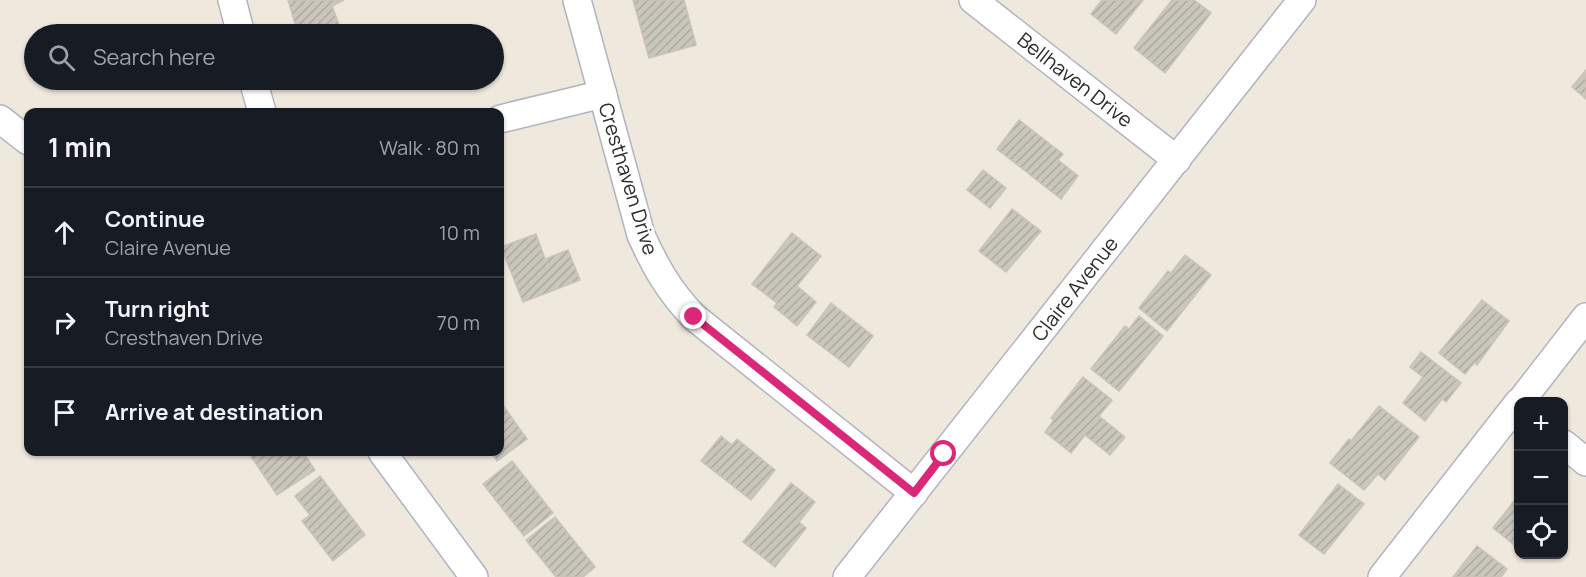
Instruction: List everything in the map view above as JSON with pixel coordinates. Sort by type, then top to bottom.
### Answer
[{"type":"street","points":[[232,0],[238,24]]},
{"type":"street","name":"Cresthaven Drive","points":[[577,0],[641,235],[656,268],[673,295],[694,317],[914,493]]},
{"type":"street","name":"Bellhaven Drive","points":[[973,0],[1177,160]]},
{"type":"street","name":"Claire Avenue","points":[[847,577],[1302,0]]},
{"type":"street","points":[[256,90],[261,108]]},
{"type":"street","points":[[504,118],[603,94]]},
{"type":"street","points":[[0,119],[24,138]]},
{"type":"street","points":[[1524,397],[1586,317]]},
{"type":"street","points":[[1382,577],[1514,410]]},
{"type":"street","points":[[1568,448],[1586,462]]},
{"type":"street","points":[[385,456],[474,577]]},
{"type":"building","points":[[288,0],[344,0],[332,6],[339,24],[295,24]]},
{"type":"building","points":[[633,0],[684,0],[696,45],[649,58]]},
{"type":"building","points":[[1102,0],[1143,0],[1116,34],[1091,14]]},
{"type":"building","points":[[1172,0],[1194,0],[1211,13],[1165,73],[1134,48]]},
{"type":"building","points":[[1586,70],[1586,99],[1572,87]]},
{"type":"building","points":[[1019,120],[1063,154],[1058,160],[1078,176],[1061,199],[997,149]]},
{"type":"building","points":[[983,170],[1006,188],[990,208],[967,190]]},
{"type":"building","points":[[1012,209],[1041,231],[1006,272],[979,251]]},
{"type":"building","points":[[792,233],[821,256],[797,286],[816,302],[797,326],[774,307],[777,303],[752,284]]},
{"type":"building","points":[[536,234],[545,259],[568,250],[580,280],[523,302],[504,254],[504,246]]},
{"type":"building","points":[[1185,255],[1211,275],[1167,331],[1139,308],[1168,271],[1171,273]]},
{"type":"building","points":[[1482,300],[1509,321],[1477,365],[1475,362],[1465,374],[1439,353]]},
{"type":"building","points":[[831,303],[873,336],[849,367],[807,335]]},
{"type":"building","points":[[1139,316],[1163,336],[1119,391],[1091,369],[1125,326],[1129,329]]},
{"type":"building","points":[[1421,352],[1461,383],[1446,402],[1442,399],[1425,421],[1403,403],[1423,377],[1410,367]]},
{"type":"building","points":[[1083,377],[1112,400],[1099,416],[1125,437],[1110,455],[1085,435],[1071,453],[1045,432],[1054,420],[1051,418]]},
{"type":"building","points":[[1379,406],[1419,437],[1385,480],[1378,474],[1364,490],[1330,463]]},
{"type":"building","points":[[504,407],[527,439],[504,456]]},
{"type":"building","points":[[721,436],[732,445],[737,439],[775,470],[751,500],[701,461]]},
{"type":"building","points":[[251,456],[306,456],[315,470],[277,495]]},
{"type":"building","points":[[494,456],[504,456],[497,461]]},
{"type":"building","points":[[512,461],[553,513],[524,536],[483,484]]},
{"type":"building","points":[[320,476],[365,535],[333,561],[302,521],[310,515],[295,496]]},
{"type":"building","points":[[791,483],[815,502],[799,522],[806,528],[775,567],[743,542]]},
{"type":"building","points":[[1338,484],[1364,504],[1324,554],[1299,535]]},
{"type":"building","points":[[1514,501],[1514,545],[1493,528]]},
{"type":"building","points":[[555,517],[595,567],[583,577],[556,577],[526,540]]},
{"type":"building","points":[[1477,546],[1507,569],[1501,577],[1453,577]]},
{"type":"route","points":[[694,317],[914,493],[944,454]]}]
